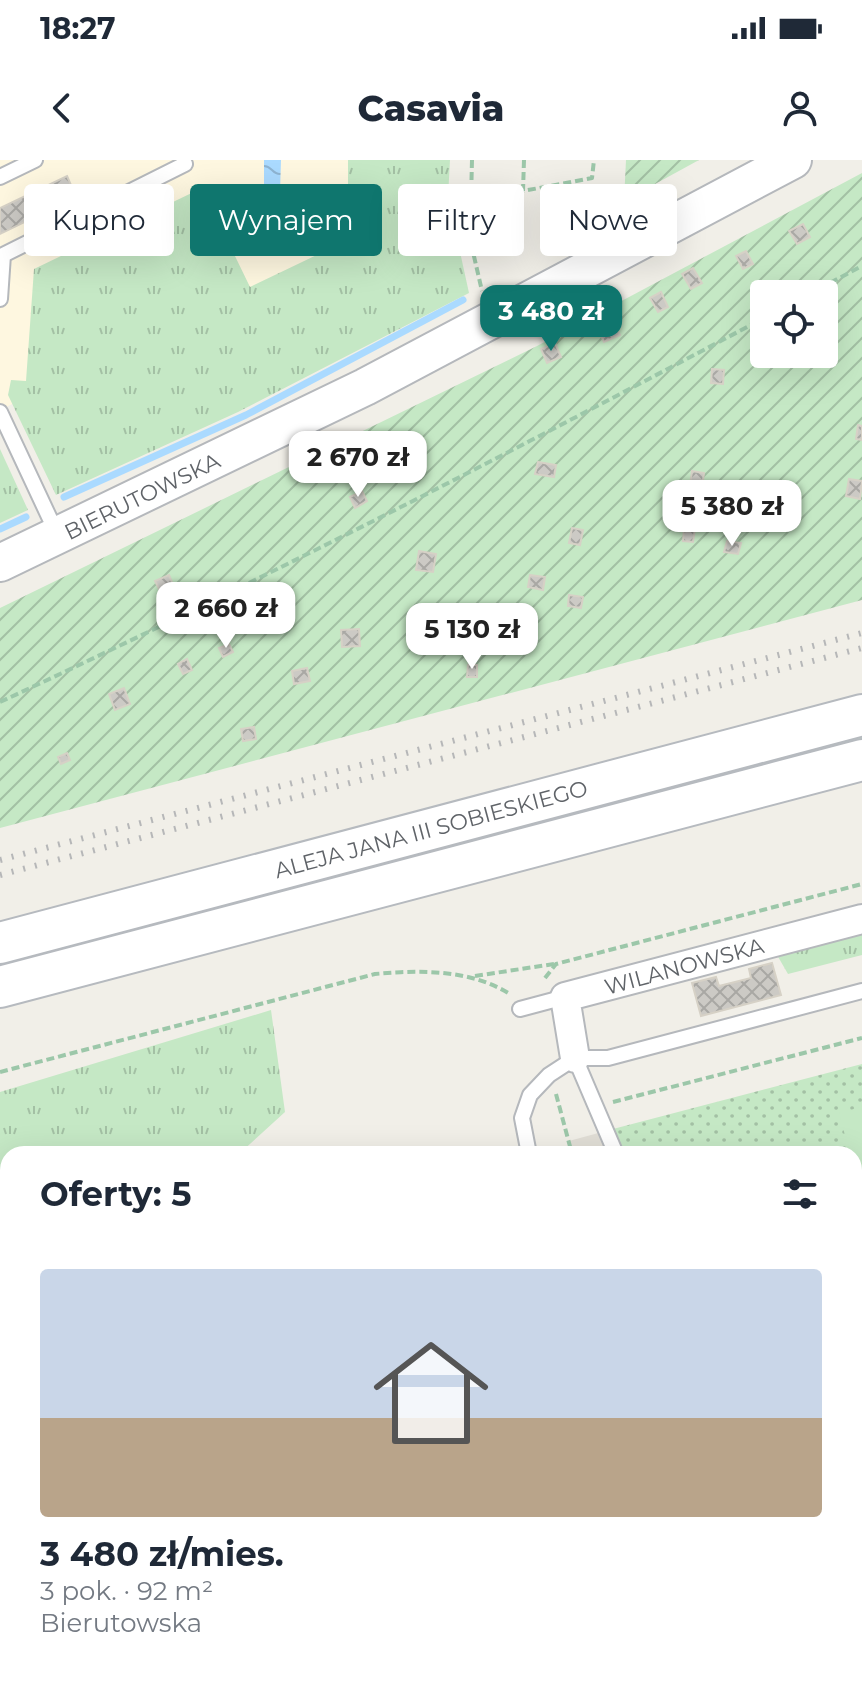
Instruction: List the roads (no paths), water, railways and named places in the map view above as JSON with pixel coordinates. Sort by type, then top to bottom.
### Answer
[{"type":"main road","name":"ALEJA JANA III SOBIESKIEGO","points":[[0,943],[862,715]]},
{"type":"main road","name":"ALEJA JANA III SOBIESKIEGO","points":[[0,987],[862,760]]},
{"type":"street","name":"BIERUTOWSKA","points":[[0,563],[365,387],[793,160]]},
{"type":"street","name":"WILANOWSKA","points":[[553,999],[862,919]]},
{"type":"street","points":[[553,999],[575,1058]]},
{"type":"lane","points":[[0,177],[35,160]]},
{"type":"lane","points":[[0,299],[3,255],[185,164]]},
{"type":"lane","points":[[0,412],[58,536]]},
{"type":"lane","points":[[527,1146],[522,1118],[530,1095],[549,1075],[575,1058],[608,1058],[862,991]]},
{"type":"lane","points":[[520,1009],[553,999]]},
{"type":"lane","points":[[575,1058],[612,1146]]},
{"type":"water","points":[[264,160],[281,160],[280,184],[264,184]]},
{"type":"waterway","points":[[64,497],[246,415],[463,300]]},
{"type":"waterway","points":[[0,529],[26,517]]},
{"type":"railway","points":[[0,860],[862,633]]},
{"type":"railway","points":[[0,875],[862,648]]}]
